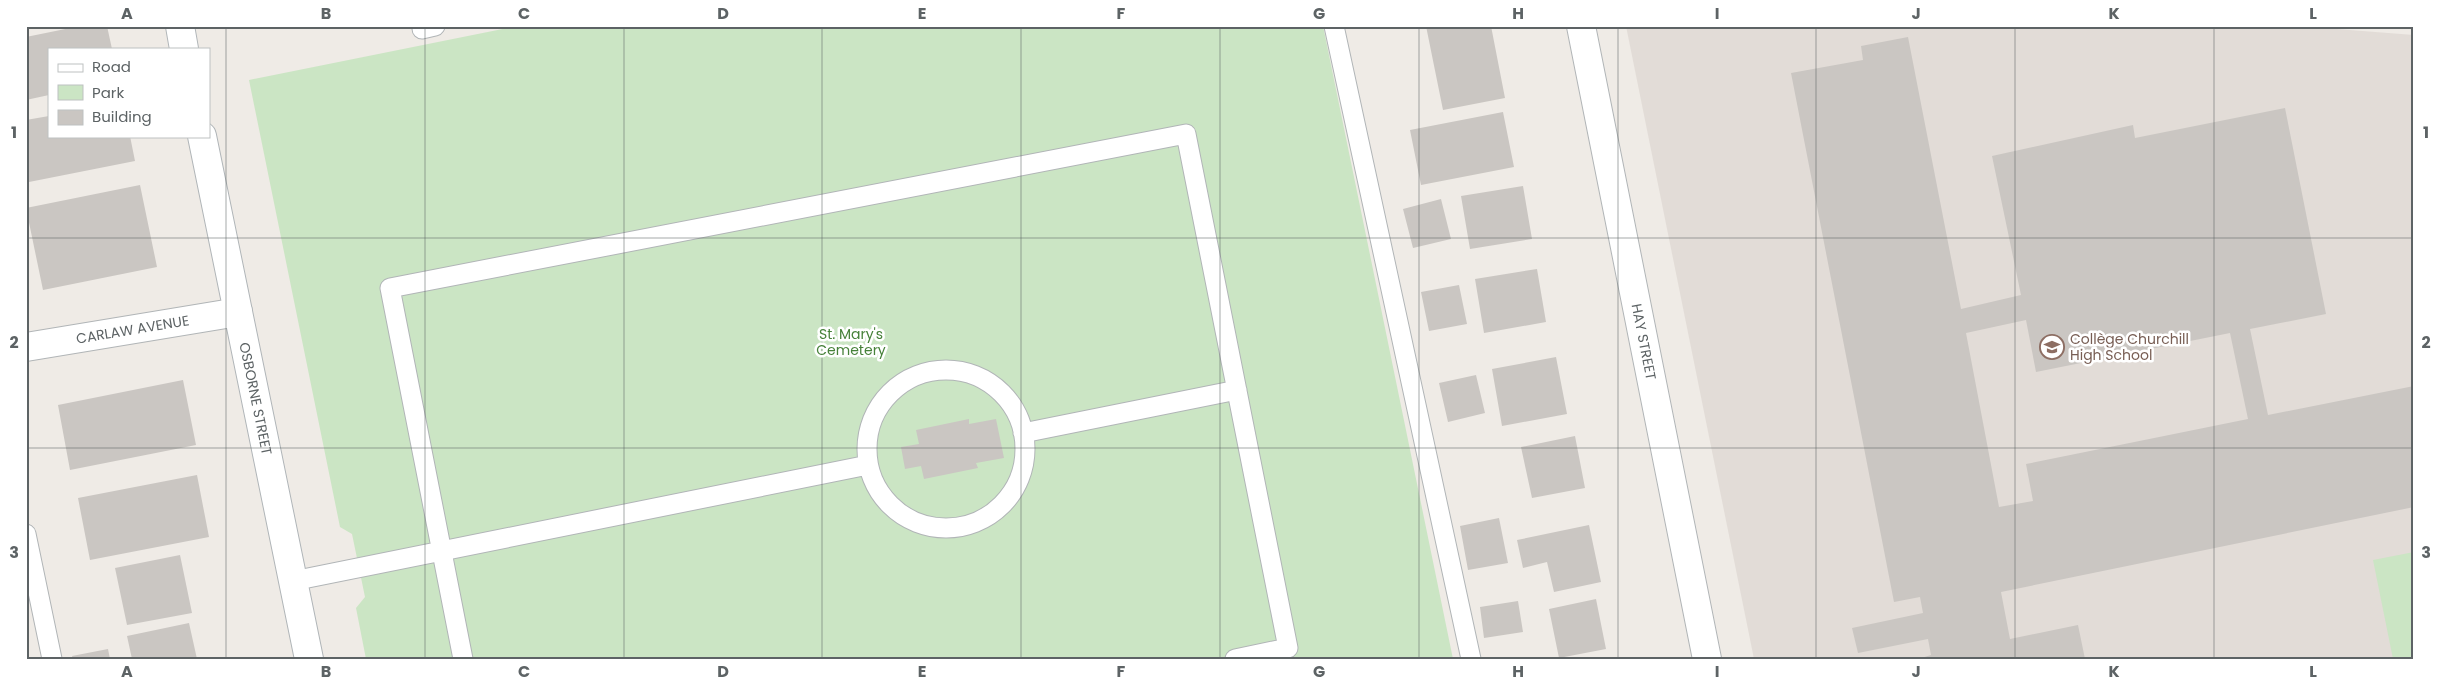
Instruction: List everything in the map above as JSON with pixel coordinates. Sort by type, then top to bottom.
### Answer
[{"type":"street","points":[[180,26],[184,48]]},
{"type":"street","name":"HAY STREET","points":[[1581,26],[1707,659]]},
{"type":"street","name":"OSBORNE STREET","points":[[202,138],[309,659]]},
{"type":"street","name":"CARLAW AVENUE","points":[[26,347],[238,312]]},
{"type":"lane","points":[[422,26],[422,29],[435,26]]},
{"type":"lane","points":[[1334,26],[1471,659]]},
{"type":"lane","points":[[464,659],[390,288],[1186,134],[1288,648],[1235,659]]},
{"type":"lane","points":[[943,370],[971,374],[995,387],[1013,408],[1023,433],[1024,458],[1018,482],[1004,503],[985,518],[962,527],[937,528],[913,522],[892,508],[876,488],[868,465],[867,437],[876,412],[893,390],[916,376],[943,370]]},
{"type":"lane","points":[[1023,433],[1237,390]]},
{"type":"lane","points":[[293,581],[868,465]]},
{"type":"lane","points":[[26,534],[31,580],[52,659]]},
{"type":"shaded area","name":"Collège Churchill High School","points":[[1626,26],[2298,26],[2414,35],[2414,659],[1754,659]]},
{"type":"green space","name":"St. Mary's Cemetery","points":[[517,26],[1323,26],[1453,659],[366,659],[356,608],[365,597],[352,534],[340,527],[249,80]]},
{"type":"green space","points":[[2414,552],[2414,659],[2393,659],[2373,560]]},
{"type":"building","points":[[80,26],[107,26],[112,48],[48,48],[48,95],[26,100],[26,37]]},
{"type":"building","points":[[1426,26],[1491,26],[1505,98],[1443,110]]},
{"type":"building","points":[[1908,37],[1961,309],[2021,295],[1992,156],[2133,125],[2135,138],[2285,108],[2326,314],[2250,329],[2268,415],[2414,386],[2414,507],[2001,592],[2010,639],[2078,625],[2085,659],[1918,659],[1931,655],[1928,639],[1858,653],[1852,628],[1923,613],[1920,597],[1894,602],[1791,73],[1863,60],[1861,46]],"holes":[[[2026,320],[2036,372],[2230,333],[2248,419],[2026,464],[2033,501],[1999,507],[1966,333]]]},
{"type":"building","points":[[1503,112],[1514,167],[1421,185],[1410,130]]},
{"type":"building","points":[[48,116],[48,138],[130,138],[135,161],[29,182],[26,169],[26,120]]},
{"type":"building","points":[[140,185],[157,267],[43,290],[26,208]]},
{"type":"building","points":[[1523,186],[1532,239],[1470,249],[1461,196]]},
{"type":"building","points":[[1441,199],[1451,239],[1413,248],[1403,209]]},
{"type":"building","points":[[1537,269],[1546,322],[1484,333],[1475,279]]},
{"type":"building","points":[[1459,285],[1467,324],[1429,331],[1421,292]]},
{"type":"building","points":[[1556,357],[1567,414],[1502,426],[1492,369]]},
{"type":"building","points":[[1476,375],[1485,413],[1448,422],[1439,383]]},
{"type":"building","points":[[183,380],[196,445],[70,470],[58,405]]},
{"type":"building","points":[[969,419],[969,424],[996,419],[1004,458],[976,463],[978,468],[924,479],[921,466],[905,469],[901,447],[919,444],[916,430]]},
{"type":"building","points":[[1575,436],[1585,488],[1532,498],[1521,447]]},
{"type":"building","points":[[197,475],[209,537],[90,560],[78,498]]},
{"type":"building","points":[[1499,518],[1508,563],[1468,570],[1460,526]]},
{"type":"building","points":[[1589,525],[1601,582],[1554,592],[1547,562],[1523,568],[1517,540]]},
{"type":"building","points":[[180,555],[192,613],[127,625],[115,568]]},
{"type":"building","points":[[1596,599],[1606,649],[1559,658],[1549,609]]},
{"type":"building","points":[[1518,601],[1523,632],[1484,638],[1480,607]]},
{"type":"building","points":[[189,623],[197,659],[132,659],[127,636]]},
{"type":"building","points":[[108,649],[110,659],[73,659],[72,656]]},
{"type":"place","name":"Collège Churchill High School","points":[[2052,347]]}]
